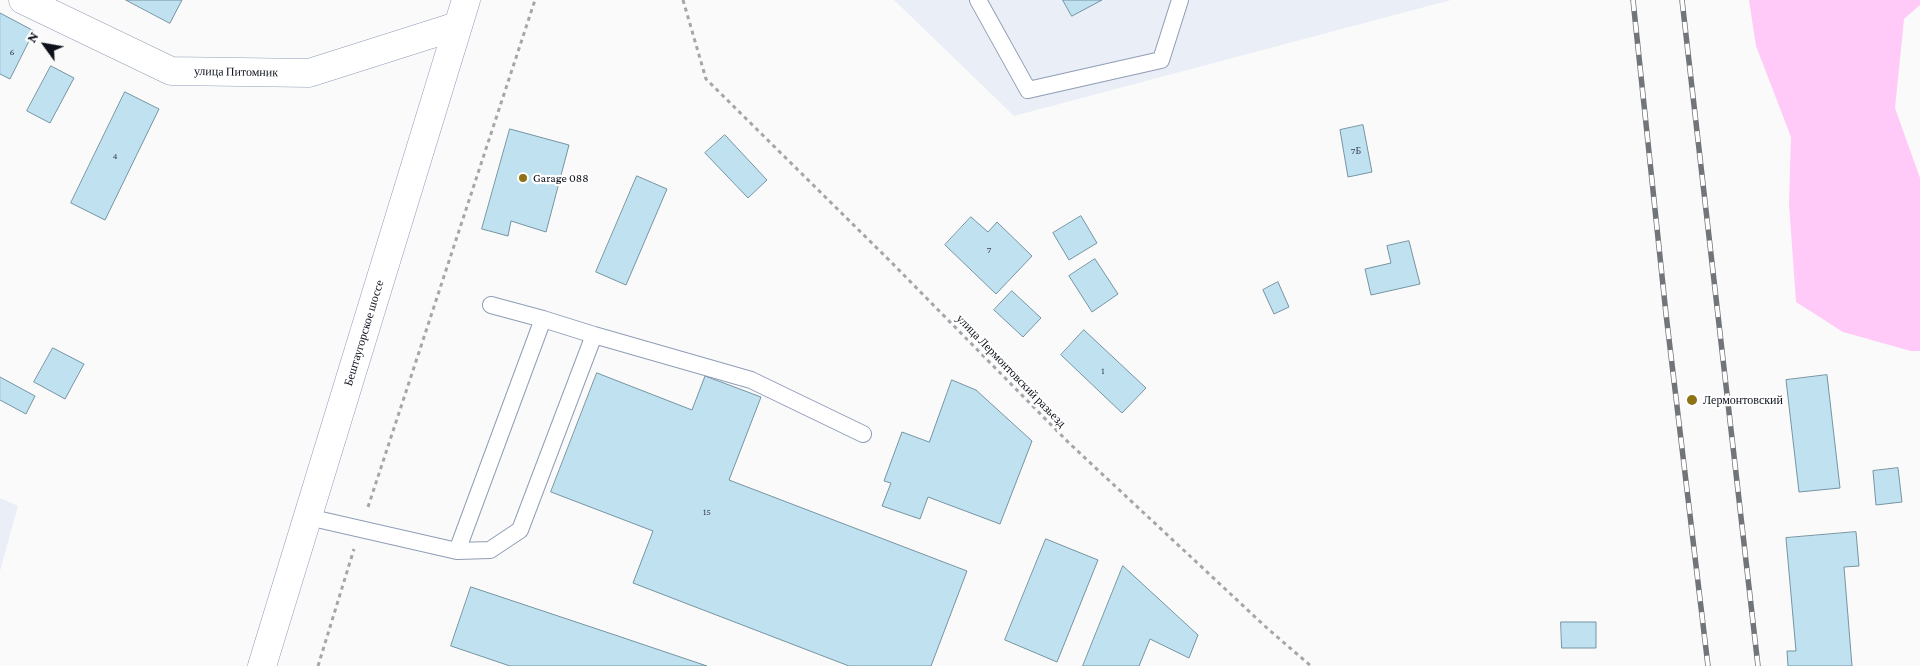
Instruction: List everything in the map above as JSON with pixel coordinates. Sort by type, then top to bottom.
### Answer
[{"type":"main road","name":"улица Питомник","points":[[23,0],[171,71],[309,73],[457,26]]},
{"type":"main road","name":"Бештаугорское шоссе","points":[[262,666],[466,0]]},
{"type":"lane","points":[[978,0],[1028,90],[1161,60],[1180,0]]},
{"type":"lane","points":[[491,305],[751,380],[863,434]]},
{"type":"lane","points":[[457,551],[543,319]]},
{"type":"lane","points":[[308,517],[457,551],[490,550],[520,530],[594,335]]},
{"type":"path","points":[[318,666],[360,529],[535,0]]},
{"type":"path","name":"улица Лермонтовский разьезд","points":[[683,0],[706,79],[892,263],[1069,443],[1268,629],[1311,666]]},
{"type":"shaded area","points":[[894,0],[1451,0],[1014,116]]},
{"type":"shaded area","points":[[1749,0],[1920,0],[1920,5],[1904,19],[1895,108],[1920,178],[1920,351],[1911,351],[1843,332],[1796,302],[1789,203],[1791,137],[1756,46]]},
{"type":"shaded area","points":[[0,498],[18,506],[0,571]]},
{"type":"building","points":[[126,0],[182,0],[170,23]]},
{"type":"building","points":[[1063,0],[1102,0],[1072,16]]},
{"type":"building","points":[[0,13],[34,31],[10,79],[0,74]]},
{"type":"building","points":[[51,66],[74,78],[50,123],[27,111]]},
{"type":"building","points":[[125,92],[159,109],[105,220],[71,203]]},
{"type":"building","points":[[1363,125],[1372,172],[1348,177],[1340,130]]},
{"type":"building","points":[[510,129],[569,145],[546,232],[511,221],[508,236],[482,229]]},
{"type":"building","points":[[725,135],[767,180],[748,198],[705,153]]},
{"type":"building","points":[[637,176],[667,189],[626,285],[596,272]]},
{"type":"building","points":[[1081,216],[1097,243],[1069,260],[1053,233]]},
{"type":"building","points":[[971,217],[988,232],[997,222],[1032,256],[996,294],[945,245]]},
{"type":"building","points":[[1409,241],[1420,284],[1371,295],[1365,269],[1391,263],[1387,246]]},
{"type":"building","points":[[1095,259],[1118,294],[1092,312],[1069,276]]},
{"type":"building","points":[[1278,282],[1289,307],[1274,314],[1263,290]]},
{"type":"building","points":[[1012,291],[1041,318],[1023,337],[994,310]]},
{"type":"building","points":[[1084,330],[1146,388],[1122,413],[1061,355]]},
{"type":"building","points":[[53,348],[84,364],[65,399],[34,382]]},
{"type":"building","points":[[597,373],[692,410],[705,376],[761,397],[729,480],[967,571],[931,666],[849,666],[633,583],[653,531],[551,492]]},
{"type":"building","points":[[1827,375],[1840,488],[1799,492],[1786,380]]},
{"type":"building","points":[[0,377],[35,396],[26,414],[0,400]]},
{"type":"building","points":[[952,380],[976,390],[1032,441],[1000,524],[928,497],[920,519],[882,506],[891,483],[884,481],[902,432],[929,442]]},
{"type":"building","points":[[1898,468],[1902,502],[1876,505],[1873,471]]},
{"type":"building","points":[[1856,532],[1859,566],[1844,567],[1852,666],[1788,666],[1787,651],[1796,651],[1786,538]]},
{"type":"building","points":[[1046,539],[1098,560],[1057,662],[1005,640]]},
{"type":"building","points":[[1123,566],[1198,635],[1189,658],[1150,639],[1139,666],[1083,666]]},
{"type":"building","points":[[471,587],[707,666],[510,666],[451,646]]},
{"type":"building","points":[[1561,622],[1596,622],[1596,648],[1562,648]]},
{"type":"railway","points":[[1633,0],[1666,314],[1708,666]]},
{"type":"railway","points":[[1682,0],[1758,666]]},
{"type":"place","name":"Garage 088","points":[[523,178]]},
{"type":"place","name":"Лермонтовский","points":[[1692,400]]}]
